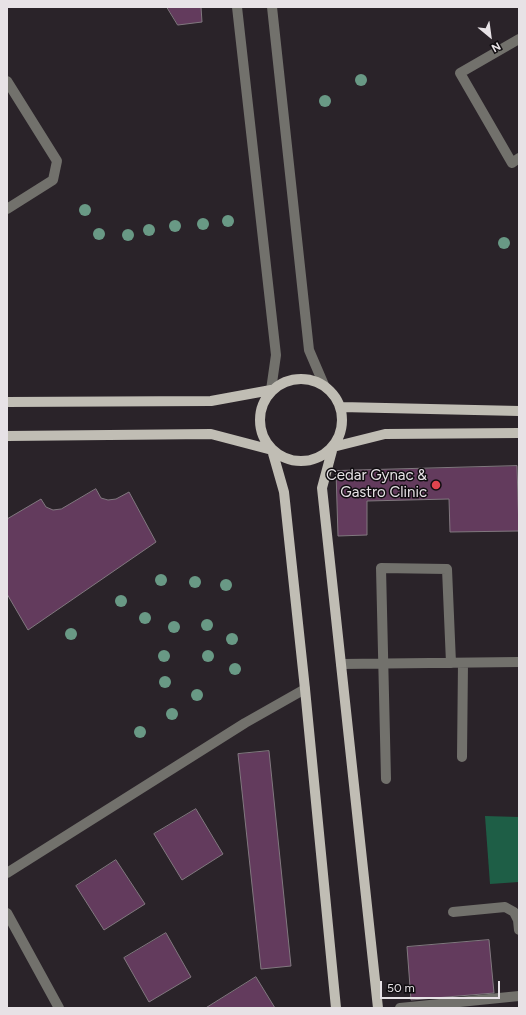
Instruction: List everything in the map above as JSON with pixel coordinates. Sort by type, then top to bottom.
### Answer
[{"type":"main road","points":[[7,402],[211,401],[271,390],[284,382],[297,379],[311,380],[324,385],[335,395],[341,407],[343,421],[341,435],[333,447],[322,456],[309,461],[296,461],[283,457],[272,450],[211,434],[7,436]]},
{"type":"main road","points":[[271,390],[265,400],[261,413],[260,426],[264,439],[272,450],[284,492],[336,1008]]},
{"type":"main road","points":[[341,407],[519,411]]},
{"type":"main road","points":[[333,447],[386,434],[519,433]]},
{"type":"main road","points":[[333,447],[322,488],[378,1008]]},
{"type":"street","points":[[237,7],[276,355],[271,390]]},
{"type":"street","points":[[272,7],[309,350],[324,385]]},
{"type":"street","points":[[519,39],[460,73],[512,163],[519,158]]},
{"type":"street","points":[[7,81],[57,161],[53,180],[7,209]]},
{"type":"street","points":[[386,779],[381,568],[447,569],[451,663]]},
{"type":"street","points":[[341,664],[519,662]]},
{"type":"street","points":[[462,756],[463,663]]},
{"type":"street","points":[[7,873],[245,723],[305,689]]},
{"type":"street","points":[[453,912],[505,907],[514,912],[518,920],[519,930]]},
{"type":"street","points":[[7,913],[59,1008]]},
{"type":"street","points":[[400,1008],[519,996]]},
{"type":"green space","points":[[485,816],[519,817],[519,882],[490,884]]},
{"type":"building","points":[[167,7],[201,7],[202,22],[178,25]]},
{"type":"building","points":[[517,466],[519,531],[450,532],[449,499],[367,501],[367,535],[338,536],[336,471]]},
{"type":"building","points":[[96,489],[101,498],[108,500],[116,499],[129,492],[156,542],[28,630],[7,594],[7,519],[41,499],[46,507],[53,510],[61,509]]},
{"type":"building","points":[[269,751],[291,966],[261,969],[238,754]]},
{"type":"building","points":[[196,809],[223,854],[182,880],[154,834]]},
{"type":"building","points":[[116,860],[145,904],[104,930],[76,886]]},
{"type":"building","points":[[166,933],[191,977],[149,1002],[124,958]]},
{"type":"building","points":[[489,940],[494,993],[411,1000],[407,947]]},
{"type":"building","points":[[256,977],[275,1008],[206,1008]]},
{"type":"place","name":"Cedar Gynac & Gastro Clinic","points":[[436,485]]}]
